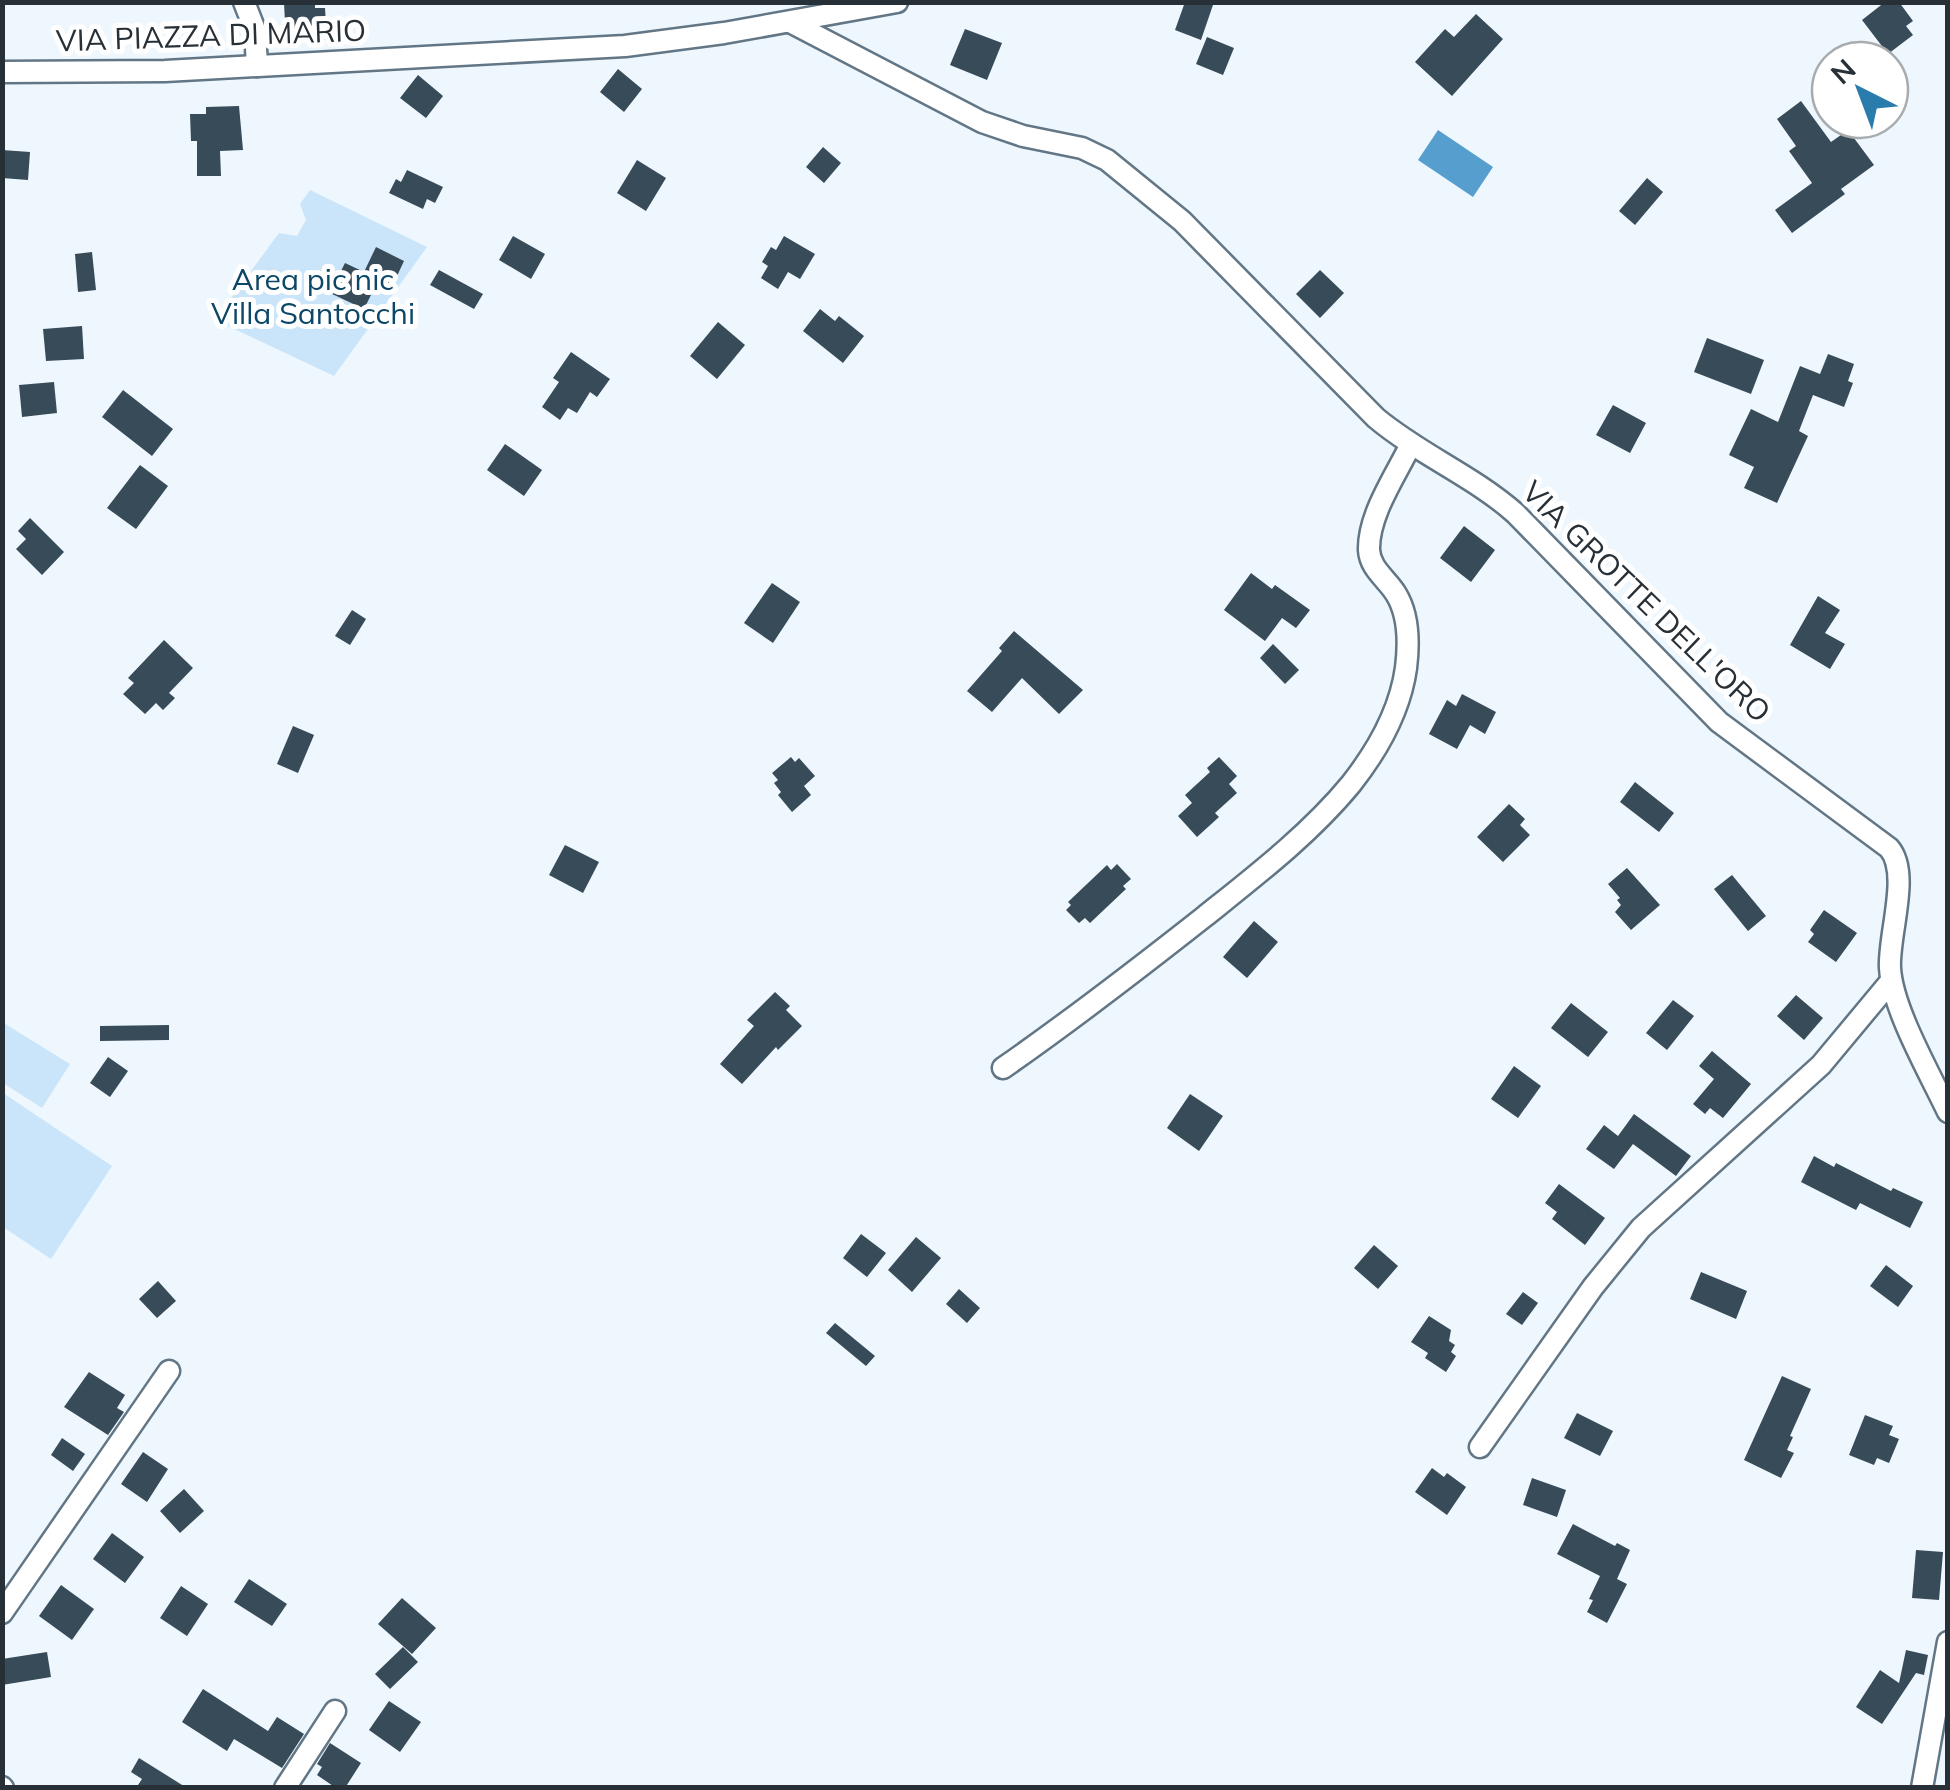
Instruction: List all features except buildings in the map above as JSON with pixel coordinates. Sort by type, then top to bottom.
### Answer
[{"type":"street","points":[[244,2],[254,30],[257,66]]},
{"type":"street","name":"VIA PIAZZA DI MARIO","points":[[2,72],[133,72],[626,46],[898,2]]},
{"type":"street","name":"VIA GROTTE DELL'ORO","points":[[790,22],[990,126],[1082,148],[1107,160],[1172,212],[1376,418],[1509,508],[1719,722],[1892,850],[1900,874],[1890,948],[1891,981],[1948,1112]]},
{"type":"street","points":[[1003,1068],[1097,1001],[1245,883],[1338,798],[1370,758],[1393,714],[1408,652],[1404,611],[1374,566],[1370,539],[1376,516],[1411,444]]},
{"type":"street","points":[[1480,1447],[1582,1302],[1634,1236],[1822,1065],[1891,981]]},
{"type":"street","points":[[2,1613],[169,1370]]},
{"type":"street","points":[[1922,1788],[1948,1642]]},
{"type":"street","points":[[285,1788],[334,1711]]},
{"type":"green space","name":"Area pic nic Villa Santocchi","points":[[310,190],[427,247],[334,376],[215,320],[279,233],[297,236],[306,220],[300,204]]},
{"type":"green space","points":[[2,1022],[70,1064],[42,1108],[3,1083]]},
{"type":"green space","points":[[3,1093],[112,1166],[51,1259],[3,1227]]},
{"type":"water","points":[[1438,130],[1493,167],[1473,197],[1418,160]]}]
